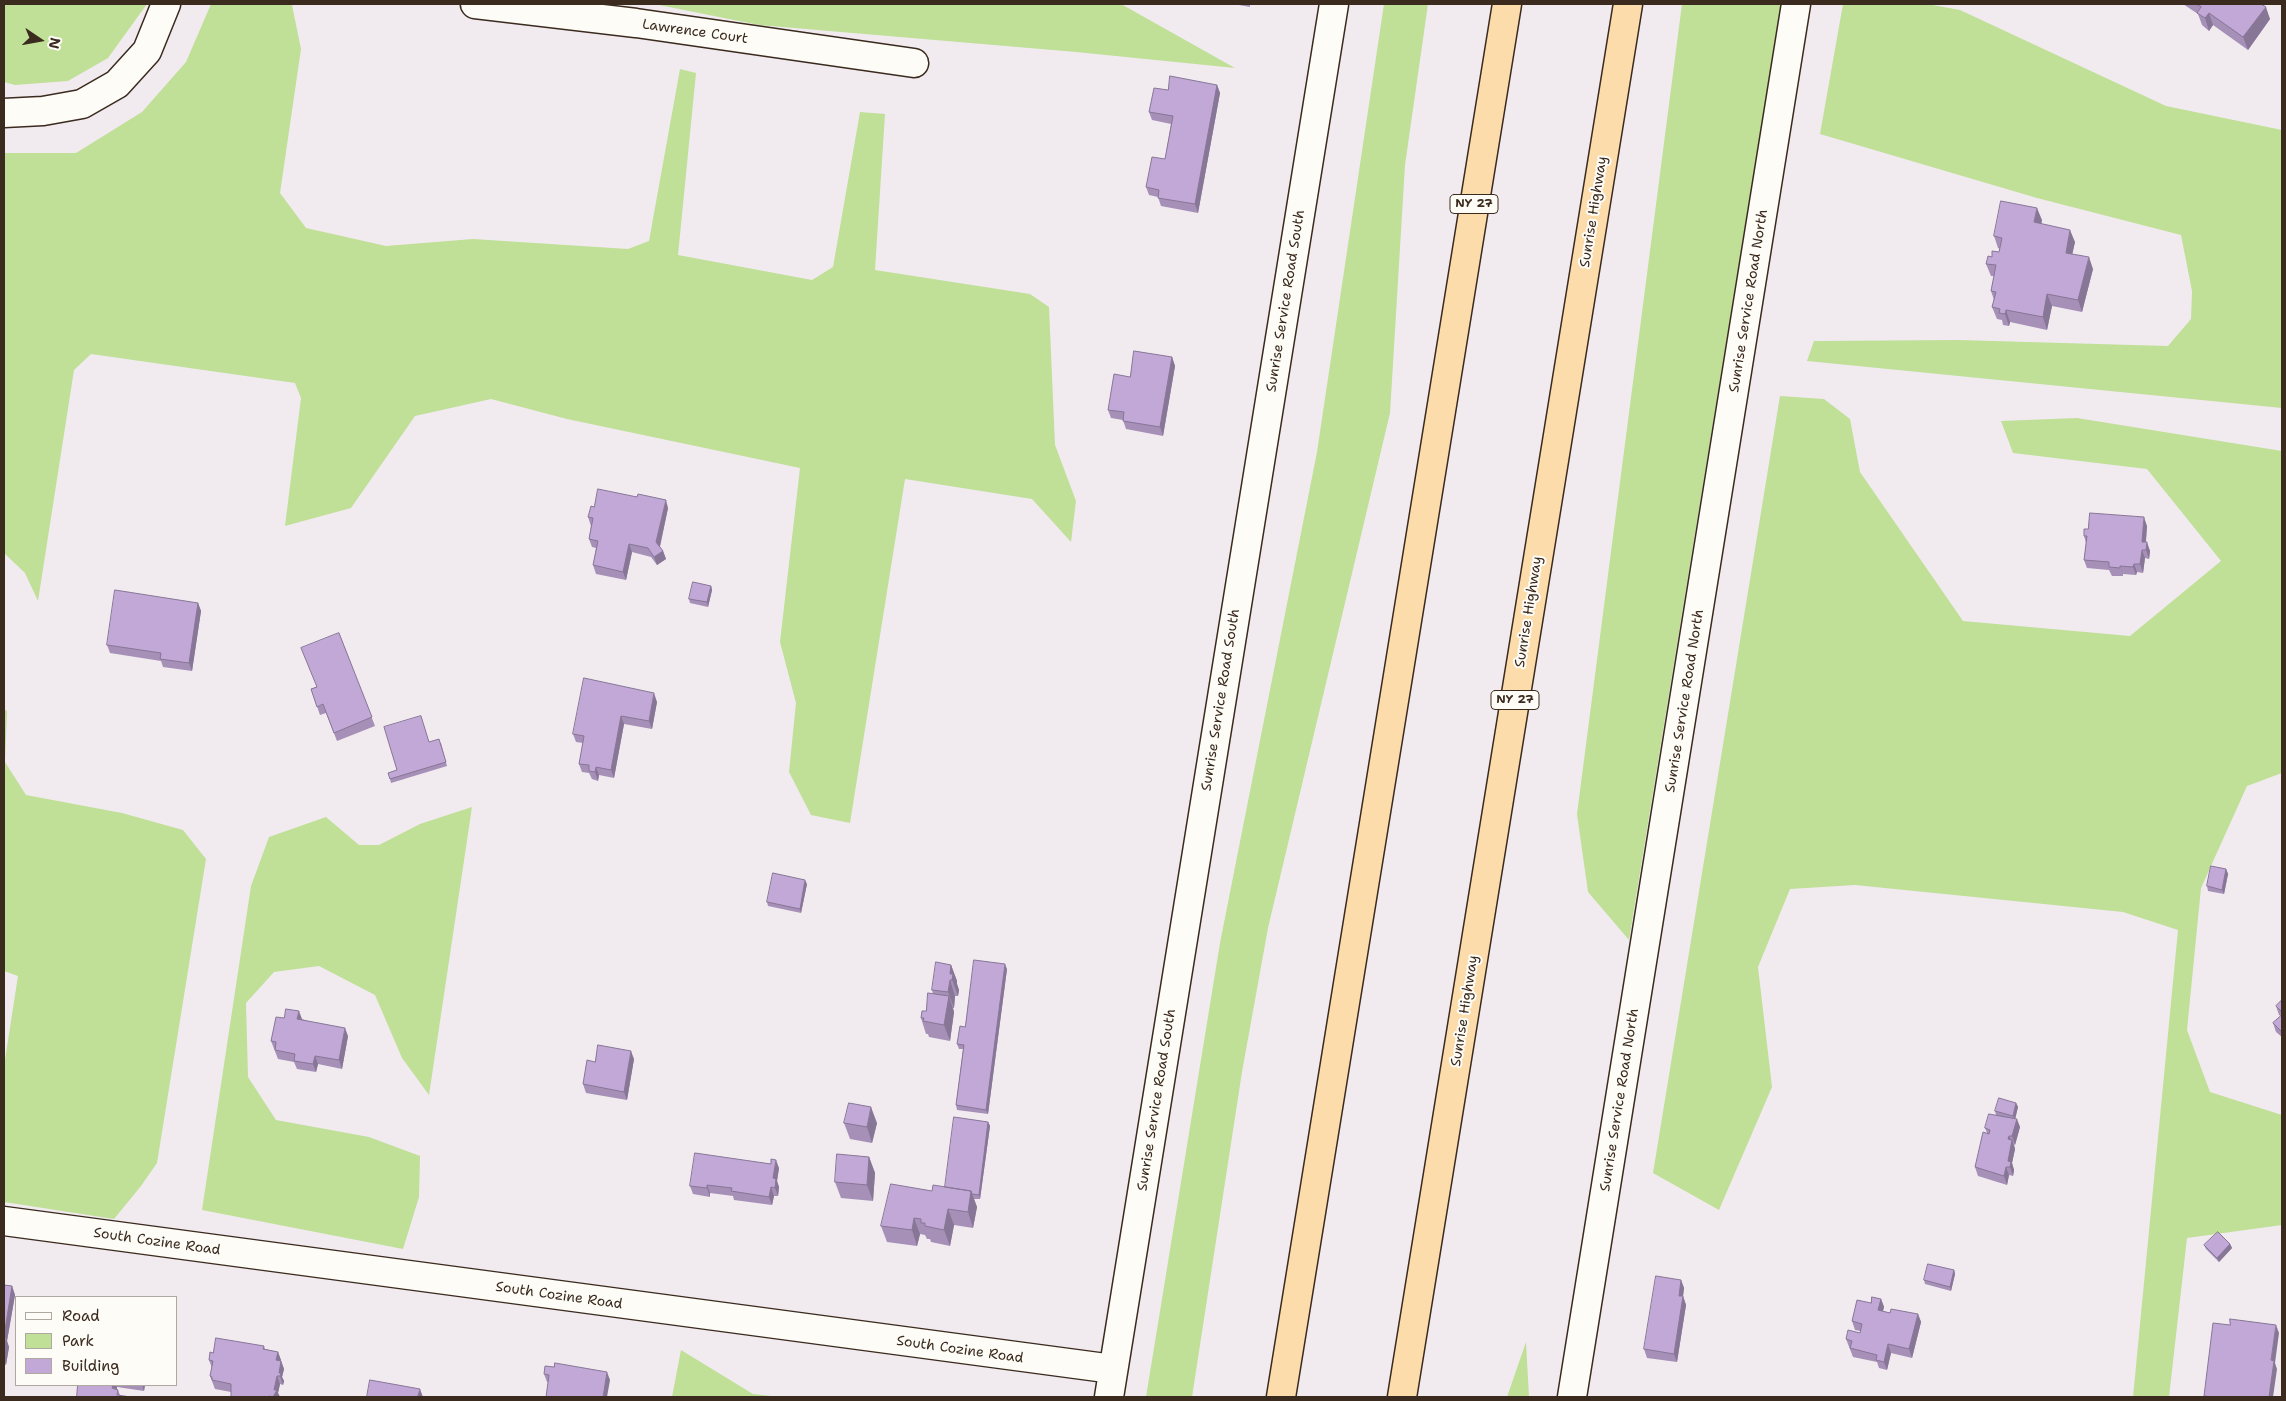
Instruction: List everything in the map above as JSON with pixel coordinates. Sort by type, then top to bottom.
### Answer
[{"type":"highway","name":"NY 27","points":[[1281,1397],[1506,4]]},
{"type":"highway","name":"Sunrise Highway","points":[[1402,1397],[1628,4]]},
{"type":"street","points":[[4,113],[43,111],[82,104],[117,84],[147,51],[166,4]]},
{"type":"street","name":"Lawrence Court","points":[[475,4],[636,23],[914,63]]},
{"type":"street","name":"Sunrise Service Road South","points":[[1109,1397],[1334,4]]},
{"type":"street","name":"Sunrise Service Road North","points":[[1572,1397],[1796,4]]},
{"type":"street","name":"South Cozine Road","points":[[4,1221],[1114,1369]]},
{"type":"green space","points":[[4,4],[147,4],[108,58],[68,81],[15,85],[4,82]]},
{"type":"green space","points":[[211,4],[292,5],[301,49],[280,193],[306,228],[386,246],[473,239],[628,249],[649,241],[680,69],[696,73],[678,255],[812,280],[833,267],[860,112],[885,114],[875,270],[1030,294],[1049,307],[1055,445],[1076,501],[1071,542],[1032,499],[905,479],[850,823],[811,815],[789,772],[796,703],[780,642],[800,468],[567,419],[491,399],[415,416],[351,508],[285,526],[301,398],[295,383],[91,354],[74,370],[38,601],[25,573],[4,553],[4,153],[76,153],[142,112],[186,62]]},
{"type":"green space","points":[[654,4],[1121,4],[1235,68],[1076,52],[759,25]]},
{"type":"green space","points":[[1384,4],[1428,4],[1405,165],[1390,413],[1268,928],[1242,1072],[1192,1397],[1146,1397],[1220,943],[1317,452]]},
{"type":"green space","points":[[1682,4],[1781,4],[1629,940],[1588,892],[1577,814]]},
{"type":"green space","points":[[1843,4],[1927,4],[1960,10],[2166,106],[2282,130],[2282,408],[1807,361],[1814,341],[1958,340],[2168,346],[2191,319],[2192,291],[2181,235],[2037,198],[1820,134]]},
{"type":"green space","points":[[1780,396],[1824,399],[1850,419],[1860,472],[1963,621],[2130,636],[2221,561],[2147,469],[2013,453],[2001,421],[2077,418],[2282,451],[2282,773],[2247,786],[2201,888],[2187,1030],[2210,1092],[2282,1115],[2282,1225],[2187,1238],[2169,1397],[2133,1397],[2178,930],[2123,912],[1855,885],[1790,889],[1758,967],[1772,1087],[1719,1210],[1653,1173]]},
{"type":"green space","points":[[4,709],[7,711],[5,762],[26,795],[122,813],[183,830],[206,859],[157,1163],[114,1219],[4,1202],[4,1066],[18,976],[4,971]]},
{"type":"green space","points":[[472,807],[429,1095],[402,1058],[375,995],[319,966],[274,972],[246,1003],[248,1077],[276,1120],[369,1137],[420,1156],[419,1197],[403,1249],[202,1210],[251,886],[269,837],[326,817],[359,845],[379,845],[420,824]]},
{"type":"green space","points":[[1526,1342],[1529,1397],[1507,1397]]},
{"type":"green space","points":[[681,1350],[753,1394],[781,1397],[672,1397]]},
{"type":"building","points":[[2196,4],[2261,4],[2266,7],[2243,37],[2209,13],[2205,18],[2197,13],[2201,7]]},
{"type":"building","points":[[1170,76],[1217,85],[1195,204],[1158,198],[1159,190],[1146,187],[1152,157],[1165,159],[1173,116],[1149,112],[1154,88],[1168,90]]},
{"type":"building","points":[[2001,201],[2037,208],[2034,222],[2070,230],[2066,253],[2089,257],[2078,300],[2047,294],[2043,317],[2006,310],[2005,314],[1999,313],[2000,309],[1992,307],[1996,292],[1991,291],[1996,265],[1986,264],[1988,256],[1992,257],[1992,251],[1999,252],[2002,238],[1994,236]]},
{"type":"building","points":[[1134,351],[1172,357],[1160,427],[1123,421],[1124,412],[1108,410],[1114,374],[1130,377]]},
{"type":"building","points":[[598,489],[637,497],[638,494],[666,500],[656,542],[663,551],[654,557],[648,548],[629,544],[623,572],[593,565],[598,541],[589,539],[593,518],[588,517],[591,506],[594,507]]},
{"type":"building","points":[[2090,513],[2144,517],[2142,542],[2147,542],[2146,550],[2142,550],[2140,564],[2134,564],[2133,567],[2120,566],[2120,568],[2109,567],[2109,562],[2084,560],[2087,536],[2084,536],[2084,529],[2088,529]]},
{"type":"building","points":[[693,582],[711,586],[707,602],[689,599]]},
{"type":"building","points":[[115,590],[198,603],[189,663],[160,659],[161,653],[107,645]]},
{"type":"building","points":[[339,633],[372,717],[334,733],[323,704],[317,707],[311,689],[317,687],[301,648]]},
{"type":"building","points":[[584,678],[654,693],[649,721],[621,716],[611,770],[596,767],[595,772],[589,771],[589,765],[579,764],[584,736],[573,734]]},
{"type":"building","points":[[421,716],[429,742],[439,739],[446,762],[390,779],[388,773],[397,770],[384,727]]},
{"type":"building","points":[[2211,866],[2226,869],[2222,890],[2207,886]]},
{"type":"building","points":[[773,873],[805,880],[800,909],[767,902]]},
{"type":"building","points":[[974,960],[1005,964],[986,1110],[956,1105],[964,1045],[957,1044],[960,1026],[965,1027]]},
{"type":"building","points":[[936,962],[951,965],[950,974],[953,974],[948,992],[932,990]]},
{"type":"building","points":[[928,993],[949,996],[944,1025],[923,1021],[924,1018],[921,1018],[922,1011],[926,1011]]},
{"type":"building","points":[[2282,1000],[2282,1012],[2276,1006]]},
{"type":"building","points":[[286,1009],[299,1011],[297,1019],[345,1028],[339,1060],[315,1056],[313,1064],[294,1061],[295,1054],[275,1050],[276,1042],[271,1041],[276,1017],[284,1018]]},
{"type":"building","points":[[2282,1015],[2282,1032],[2273,1023]]},
{"type":"building","points":[[598,1045],[631,1051],[624,1092],[583,1084],[587,1060],[595,1062]]},
{"type":"building","points":[[1999,1098],[2016,1103],[2013,1116],[1995,1111]]},
{"type":"building","points":[[849,1103],[871,1107],[867,1127],[844,1123]]},
{"type":"building","points":[[1989,1114],[2017,1119],[2012,1136],[2009,1136],[2008,1139],[2012,1140],[2008,1161],[2011,1162],[2010,1167],[2006,1167],[2004,1176],[1975,1167],[1983,1132],[1989,1134],[1990,1130],[1985,1128]]},
{"type":"building","points":[[954,1117],[988,1122],[979,1195],[972,1194],[971,1191],[945,1187]]},
{"type":"building","points":[[695,1153],[771,1164],[771,1159],[776,1160],[773,1178],[776,1179],[775,1188],[771,1187],[769,1197],[731,1191],[732,1188],[707,1185],[707,1188],[690,1186]]},
{"type":"building","points":[[837,1154],[869,1157],[867,1185],[835,1182]]},
{"type":"building","points":[[891,1184],[932,1191],[933,1185],[971,1191],[968,1212],[948,1209],[944,1230],[925,1226],[925,1223],[921,1223],[921,1219],[914,1218],[912,1230],[881,1226]]},
{"type":"building","points":[[2218,1232],[2230,1244],[2217,1258],[2204,1245]]},
{"type":"building","points":[[1928,1264],[1954,1270],[1950,1287],[1924,1280]]},
{"type":"building","points":[[1656,1276],[1681,1280],[1679,1296],[1683,1296],[1674,1354],[1644,1349]]},
{"type":"building","points":[[4,1285],[12,1286],[4,1336]]},
{"type":"building","points":[[1872,1297],[1881,1299],[1878,1310],[1890,1313],[1891,1309],[1918,1314],[1909,1349],[1888,1344],[1884,1362],[1876,1360],[1877,1355],[1850,1348],[1852,1341],[1846,1339],[1848,1330],[1860,1333],[1862,1324],[1852,1321],[1857,1300],[1871,1303]]},
{"type":"building","points":[[2230,1319],[2276,1325],[2271,1360],[2274,1361],[2269,1397],[2204,1396],[2213,1323],[2230,1325]]},
{"type":"building","points":[[4,1338],[6,1338],[4,1355]]},
{"type":"building","points":[[216,1338],[264,1346],[263,1349],[278,1352],[276,1360],[281,1361],[279,1373],[281,1373],[280,1376],[277,1376],[274,1390],[277,1390],[273,1397],[231,1397],[231,1384],[212,1380],[210,1376],[213,1361],[209,1360],[210,1352],[213,1353]]},
{"type":"building","points":[[555,1363],[607,1372],[603,1397],[546,1397],[549,1375],[544,1374],[545,1366],[554,1367]]},
{"type":"building","points":[[370,1380],[420,1389],[418,1396],[424,1397],[367,1397]]},
{"type":"building","points":[[78,1386],[113,1386],[112,1388],[118,1390],[117,1395],[131,1397],[77,1397]]}]
